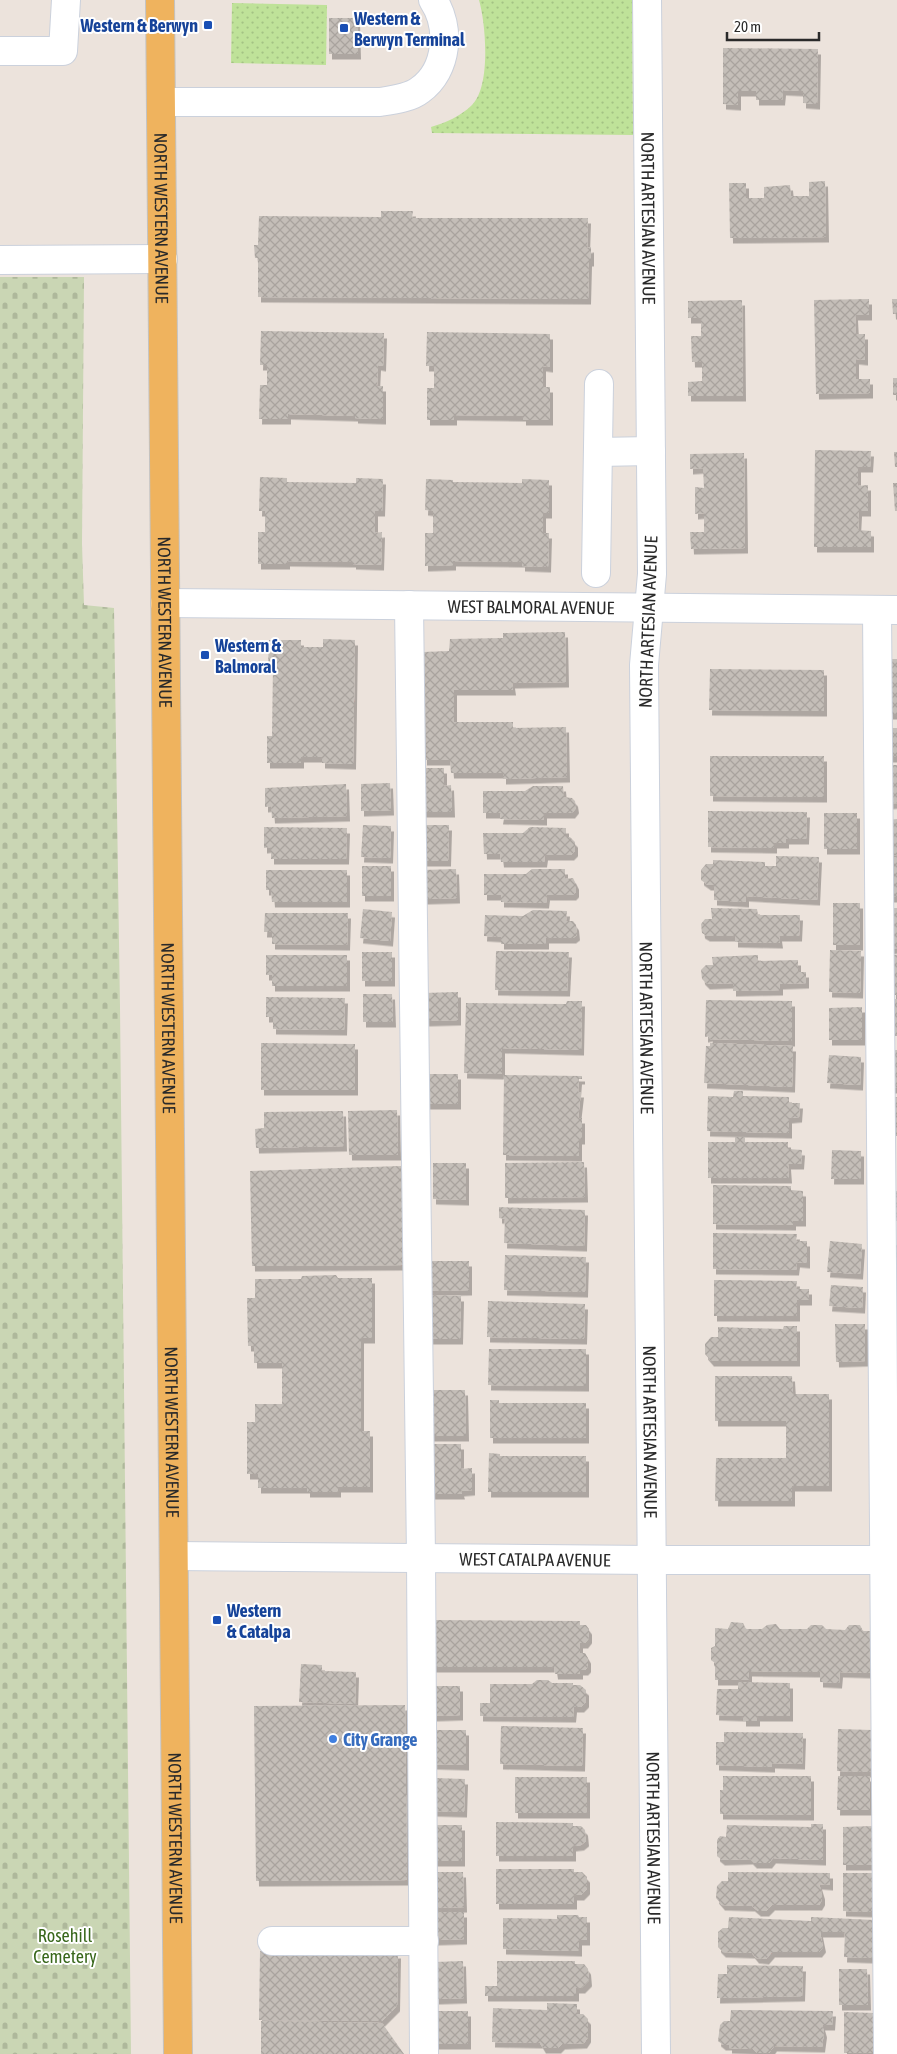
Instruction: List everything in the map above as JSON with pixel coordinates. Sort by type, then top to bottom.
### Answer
[{"type":"main road","name":"NORTH WESTERN AVENUE","points":[[160,0],[178,2054]]},
{"type":"street","points":[[0,51],[62,51],[66,0]]},
{"type":"street","points":[[162,102],[380,102],[419,92],[430,81],[444,53],[443,22],[433,0]]},
{"type":"street","name":"NORTH ARTESIAN AVENUE","points":[[647,0],[652,574],[644,674],[656,2054]]},
{"type":"street","points":[[0,260],[162,259]]},
{"type":"street","points":[[596,573],[599,384]]},
{"type":"street","points":[[598,452],[651,451]]},
{"type":"street","name":"WEST BALMORAL AVENUE","points":[[165,603],[887,610]]},
{"type":"street","points":[[409,605],[421,1558],[424,2054]]},
{"type":"street","points":[[887,610],[891,1560],[888,2054]]},
{"type":"street","name":"WEST CATALPA AVENUE","points":[[174,1556],[891,1560]]},
{"type":"street","points":[[272,1941],[424,1941]]},
{"type":"green space","points":[[479,0],[632,0],[633,135],[432,133],[431,127],[463,113],[478,96],[482,84],[485,54],[484,24]]},
{"type":"green space","points":[[232,3],[327,5],[326,65],[231,63]]},
{"type":"green space","name":"Rosehill Cemetery","points":[[0,277],[84,277],[82,544],[84,605],[114,608],[131,2054],[0,2054]]},
{"type":"building","points":[[329,18],[357,18],[358,54],[329,54]]},
{"type":"building","points":[[723,48],[818,49],[817,104],[803,103],[803,91],[783,90],[782,100],[756,100],[756,91],[738,91],[738,105],[723,104]]},
{"type":"building","points":[[825,181],[826,237],[730,238],[729,183],[746,183],[746,198],[764,198],[764,187],[790,185],[791,196],[809,196],[809,182]]},
{"type":"building","points":[[381,211],[413,211],[412,218],[588,218],[587,248],[591,247],[591,261],[589,261],[588,299],[258,297],[258,258],[255,258],[254,245],[258,245],[259,216],[381,217]]},
{"type":"building","points":[[869,299],[869,315],[855,315],[856,334],[865,334],[865,360],[856,359],[856,379],[870,379],[870,393],[816,394],[814,300]]},
{"type":"building","points":[[892,299],[897,299],[897,314],[893,314]]},
{"type":"building","points":[[742,300],[743,396],[688,396],[688,382],[702,381],[702,362],[692,362],[691,336],[701,336],[701,318],[688,318],[688,301]]},
{"type":"building","points":[[261,331],[384,333],[383,366],[378,365],[377,386],[383,386],[383,419],[355,418],[355,416],[288,414],[288,419],[259,419],[260,385],[267,385],[267,365],[260,365]]},
{"type":"building","points":[[427,332],[550,334],[550,367],[543,366],[543,387],[550,387],[550,420],[523,420],[523,416],[454,415],[454,420],[427,420],[427,388],[434,388],[434,366],[426,366]]},
{"type":"building","points":[[893,378],[897,378],[897,395],[893,395]]},
{"type":"building","points":[[815,450],[871,451],[870,467],[858,467],[858,486],[868,485],[868,511],[859,511],[858,530],[871,531],[871,547],[814,547]]},
{"type":"building","points":[[894,452],[897,452],[897,467],[895,467]]},
{"type":"building","points":[[744,453],[745,548],[691,549],[690,532],[704,532],[704,513],[695,514],[695,487],[704,488],[703,468],[690,469],[690,454]]},
{"type":"building","points":[[260,477],[287,478],[287,482],[356,483],[356,478],[383,479],[382,511],[375,511],[375,533],[382,532],[381,565],[353,564],[353,562],[287,561],[287,564],[258,564],[258,532],[265,532],[265,511],[259,511]]},
{"type":"building","points":[[426,479],[453,480],[453,482],[522,483],[522,479],[549,480],[549,513],[543,513],[543,533],[549,533],[548,567],[522,566],[522,562],[453,561],[453,565],[425,566],[425,533],[433,533],[433,511],[425,510]]},
{"type":"building","points":[[893,483],[897,483],[897,511],[895,511]]},
{"type":"building","points":[[565,632],[566,682],[512,683],[513,690],[454,690],[454,722],[513,722],[513,728],[566,727],[567,777],[503,779],[503,773],[451,773],[450,760],[424,760],[423,652],[449,651],[450,639],[503,638],[503,633]]},
{"type":"building","points":[[323,639],[355,640],[353,764],[322,763],[322,757],[301,757],[301,763],[267,763],[267,736],[272,736],[273,666],[268,666],[269,640],[301,640],[301,647],[323,647]]},
{"type":"building","points":[[886,659],[897,659],[897,714],[890,714]]},
{"type":"building","points":[[710,669],[824,670],[824,711],[709,710]]},
{"type":"building","points":[[887,728],[897,728],[897,757],[887,757]]},
{"type":"building","points":[[710,756],[824,756],[824,797],[710,796]]},
{"type":"building","points":[[888,765],[897,765],[897,803],[888,804]]},
{"type":"building","points":[[426,768],[444,768],[444,786],[451,785],[452,812],[423,812],[423,784],[426,784]]},
{"type":"building","points":[[390,783],[391,810],[361,811],[361,784]]},
{"type":"building","points":[[346,784],[347,816],[272,818],[271,806],[265,807],[265,788]]},
{"type":"building","points":[[533,786],[563,786],[564,797],[572,798],[575,801],[576,808],[572,813],[544,813],[544,820],[500,819],[501,813],[483,813],[483,791],[525,791]]},
{"type":"building","points":[[708,811],[807,812],[806,839],[786,839],[786,843],[774,843],[774,848],[708,847]]},
{"type":"building","points":[[824,813],[857,813],[857,849],[824,849]]},
{"type":"building","points":[[897,819],[897,855],[888,856],[887,820]]},
{"type":"building","points":[[363,825],[391,826],[390,858],[361,857]]},
{"type":"building","points":[[423,825],[449,825],[448,861],[422,861]]},
{"type":"building","points":[[264,827],[347,828],[346,859],[271,859],[271,847],[264,848]]},
{"type":"building","points":[[530,827],[566,828],[566,837],[570,837],[575,842],[575,851],[571,855],[545,855],[544,862],[501,862],[500,854],[484,854],[483,833],[523,833]]},
{"type":"building","points":[[776,856],[819,857],[817,900],[746,896],[746,902],[714,900],[714,885],[708,885],[701,880],[701,870],[706,864],[713,864],[713,860],[765,862],[765,866],[776,866]]},
{"type":"building","points":[[891,857],[897,857],[897,897],[890,897]]},
{"type":"building","points":[[362,866],[391,866],[391,896],[362,896]]},
{"type":"building","points":[[456,869],[457,898],[424,899],[423,870]]},
{"type":"building","points":[[532,869],[565,869],[565,879],[573,878],[576,884],[576,892],[573,895],[547,895],[546,903],[501,902],[501,895],[484,895],[484,874],[526,874]]},
{"type":"building","points":[[266,870],[347,870],[347,902],[272,902],[271,890],[266,890]]},
{"type":"building","points":[[833,903],[860,903],[860,945],[833,945]]},
{"type":"building","points":[[711,908],[757,909],[758,915],[800,915],[799,936],[779,936],[780,943],[735,942],[735,936],[707,936],[702,933],[701,924],[705,919],[712,919]]},
{"type":"building","points":[[889,908],[897,908],[897,948],[889,949]]},
{"type":"building","points":[[363,909],[392,912],[390,941],[360,938]]},
{"type":"building","points":[[533,910],[567,911],[566,921],[573,921],[576,925],[577,935],[573,938],[546,938],[546,944],[501,944],[501,937],[484,936],[485,915],[523,916]]},
{"type":"building","points":[[265,913],[348,913],[347,945],[272,944],[272,932],[264,932]]},
{"type":"building","points":[[830,950],[861,951],[860,993],[829,992]]},
{"type":"building","points":[[496,951],[569,952],[567,991],[495,990]]},
{"type":"building","points":[[362,952],[392,952],[392,981],[362,981]]},
{"type":"building","points":[[266,955],[347,955],[347,986],[272,986],[272,975],[266,975]]},
{"type":"building","points":[[758,955],[758,961],[798,960],[798,972],[806,972],[806,983],[780,984],[780,990],[733,991],[733,983],[707,984],[702,979],[701,970],[706,965],[713,965],[712,957]]},
{"type":"building","points":[[893,955],[897,955],[897,995],[893,995]]},
{"type":"building","points":[[458,992],[458,1020],[423,1021],[423,993]]},
{"type":"building","points":[[363,994],[392,994],[393,1022],[363,1022]]},
{"type":"building","points":[[266,997],[345,998],[344,1030],[273,1029],[273,1017],[266,1017]]},
{"type":"building","points":[[894,999],[897,999],[897,1036],[894,1036]]},
{"type":"building","points":[[706,1000],[792,1001],[792,1041],[709,1039],[710,1036],[705,1037]]},
{"type":"building","points":[[567,1001],[582,1001],[581,1050],[502,1048],[502,1074],[464,1073],[466,1003],[566,1004]]},
{"type":"building","points":[[862,1007],[862,1040],[829,1040],[829,1008]]},
{"type":"building","points":[[261,1043],[355,1044],[355,1090],[261,1090]]},
{"type":"building","points":[[710,1043],[793,1046],[792,1087],[704,1083],[706,1046],[710,1046]]},
{"type":"building","points":[[892,1050],[897,1050],[897,1088],[891,1088]]},
{"type":"building","points":[[829,1055],[861,1057],[860,1085],[827,1083]]},
{"type":"building","points":[[424,1074],[458,1074],[458,1104],[424,1104]]},
{"type":"building","points":[[504,1075],[582,1076],[582,1079],[579,1079],[578,1092],[581,1092],[578,1118],[582,1118],[582,1139],[579,1139],[579,1156],[503,1155]]},
{"type":"building","points":[[734,1091],[743,1091],[743,1096],[789,1097],[789,1103],[800,1103],[799,1117],[789,1118],[789,1133],[707,1131],[708,1096],[733,1097]]},
{"type":"building","points":[[894,1097],[897,1097],[897,1136],[894,1136]]},
{"type":"building","points":[[397,1110],[398,1155],[349,1155],[348,1111]]},
{"type":"building","points":[[343,1111],[344,1146],[256,1148],[255,1129],[264,1128],[264,1112]]},
{"type":"building","points":[[735,1137],[745,1137],[745,1142],[788,1142],[788,1149],[802,1150],[801,1164],[788,1164],[789,1178],[708,1178],[708,1142],[735,1142]]},
{"type":"building","points":[[832,1150],[861,1151],[861,1179],[831,1179]]},
{"type":"building","points":[[584,1162],[585,1197],[505,1198],[505,1163]]},
{"type":"building","points":[[433,1163],[466,1163],[466,1200],[433,1199]]},
{"type":"building","points":[[401,1166],[403,1265],[252,1266],[250,1171]]},
{"type":"building","points":[[713,1185],[791,1186],[791,1190],[803,1191],[803,1221],[793,1221],[793,1225],[713,1224]]},
{"type":"building","points":[[895,1191],[897,1191],[897,1221],[895,1221]]},
{"type":"building","points":[[499,1207],[585,1210],[584,1246],[504,1243],[505,1219],[499,1218]]},
{"type":"building","points":[[713,1233],[797,1234],[796,1241],[807,1241],[807,1263],[797,1262],[796,1270],[713,1269]]},
{"type":"building","points":[[830,1241],[862,1244],[860,1274],[827,1272]]},
{"type":"building","points":[[895,1245],[897,1245],[897,1274],[894,1273]]},
{"type":"building","points":[[505,1255],[586,1257],[585,1292],[504,1290]]},
{"type":"building","points":[[428,1261],[469,1261],[469,1290],[429,1291]]},
{"type":"building","points":[[336,1275],[338,1278],[372,1278],[372,1338],[361,1338],[361,1431],[370,1431],[370,1487],[338,1487],[338,1492],[307,1492],[307,1488],[258,1488],[258,1474],[247,1474],[247,1422],[255,1422],[255,1404],[282,1404],[282,1363],[254,1363],[254,1346],[248,1346],[247,1298],[255,1298],[255,1279],[301,1279],[302,1276]]},
{"type":"building","points":[[893,1278],[897,1278],[897,1313],[894,1313]]},
{"type":"building","points":[[714,1280],[797,1281],[796,1289],[809,1289],[809,1300],[797,1300],[797,1316],[714,1316]]},
{"type":"building","points":[[831,1285],[863,1287],[862,1308],[829,1306]]},
{"type":"building","points":[[430,1295],[461,1296],[460,1339],[429,1339]]},
{"type":"building","points":[[488,1301],[585,1304],[584,1339],[487,1337]]},
{"type":"building","points":[[835,1324],[865,1324],[865,1361],[836,1362]]},
{"type":"building","points":[[784,1326],[797,1326],[797,1361],[711,1361],[705,1354],[705,1344],[711,1337],[718,1337],[718,1327],[783,1329]]},
{"type":"building","points":[[489,1349],[586,1349],[586,1386],[488,1385]]},
{"type":"building","points":[[715,1376],[792,1376],[793,1394],[829,1394],[829,1486],[792,1486],[792,1501],[715,1501],[716,1458],[786,1458],[786,1421],[715,1421]]},
{"type":"building","points":[[430,1390],[465,1390],[466,1436],[431,1436]]},
{"type":"building","points":[[490,1400],[499,1400],[499,1403],[586,1403],[586,1438],[490,1438]]},
{"type":"building","points":[[431,1444],[461,1444],[461,1469],[472,1468],[472,1490],[461,1491],[462,1494],[431,1494]]},
{"type":"building","points":[[489,1453],[500,1454],[500,1456],[586,1456],[586,1492],[488,1492]]},
{"type":"building","points":[[428,1620],[580,1621],[580,1625],[586,1625],[589,1629],[589,1638],[585,1643],[580,1643],[580,1653],[585,1653],[588,1658],[588,1667],[585,1670],[580,1670],[580,1674],[555,1674],[554,1667],[427,1667]]},
{"type":"building","points":[[731,1622],[743,1623],[746,1629],[762,1629],[767,1625],[776,1624],[780,1629],[807,1629],[811,1625],[822,1625],[826,1629],[845,1630],[849,1625],[860,1625],[863,1631],[871,1631],[871,1673],[840,1672],[839,1683],[820,1682],[820,1672],[749,1671],[749,1680],[715,1680],[715,1663],[711,1660],[711,1648],[715,1646],[715,1628],[728,1629]]},
{"type":"building","points":[[301,1664],[322,1665],[322,1671],[356,1672],[355,1704],[299,1702]]},
{"type":"building","points":[[537,1680],[580,1685],[586,1690],[586,1702],[581,1707],[574,1707],[573,1717],[480,1716],[480,1703],[490,1703],[490,1684],[532,1684]]},
{"type":"building","points":[[738,1682],[790,1683],[790,1716],[757,1716],[757,1721],[743,1721],[743,1716],[716,1715],[717,1689],[738,1689]]},
{"type":"building","points":[[431,1686],[460,1686],[460,1715],[432,1716]]},
{"type":"building","points":[[405,1705],[407,1880],[256,1881],[254,1706]]},
{"type":"building","points":[[501,1726],[583,1728],[582,1766],[500,1764]]},
{"type":"building","points":[[838,1729],[872,1730],[871,1772],[837,1771]]},
{"type":"building","points":[[432,1730],[466,1730],[466,1765],[432,1764]]},
{"type":"building","points":[[724,1732],[803,1733],[802,1764],[772,1763],[772,1767],[716,1765],[716,1742],[724,1742]]},
{"type":"building","points":[[723,1776],[811,1776],[811,1815],[720,1814],[720,1790],[723,1790]]},
{"type":"building","points":[[838,1776],[870,1776],[870,1810],[837,1810]]},
{"type":"building","points":[[515,1777],[587,1777],[587,1813],[515,1813]]},
{"type":"building","points":[[433,1778],[465,1779],[464,1812],[432,1811]]},
{"type":"building","points":[[496,1822],[573,1823],[573,1826],[581,1826],[585,1830],[586,1841],[581,1845],[573,1846],[573,1856],[496,1856]]},
{"type":"building","points":[[811,1824],[823,1824],[823,1860],[773,1858],[769,1863],[754,1863],[750,1859],[722,1860],[717,1856],[717,1840],[720,1836],[726,1837],[727,1825],[811,1827]]},
{"type":"building","points":[[433,1825],[462,1825],[462,1861],[433,1861]]},
{"type":"building","points":[[873,1826],[872,1865],[843,1865],[843,1827]]},
{"type":"building","points":[[496,1869],[574,1869],[574,1872],[582,1872],[587,1877],[587,1889],[581,1895],[574,1895],[574,1904],[496,1904]]},
{"type":"building","points":[[434,1872],[463,1872],[464,1907],[434,1908]]},
{"type":"building","points":[[728,1872],[830,1873],[830,1885],[819,1884],[822,1900],[819,1905],[772,1905],[766,1911],[758,1911],[752,1906],[722,1905],[716,1898],[717,1886],[722,1881],[728,1881]]},
{"type":"building","points":[[843,1873],[874,1873],[873,1912],[843,1911]]},
{"type":"building","points":[[433,1912],[464,1912],[464,1939],[433,1940]]},
{"type":"building","points":[[557,1915],[587,1917],[587,1940],[579,1940],[579,1951],[503,1949],[503,1918],[557,1919]]},
{"type":"building","points":[[729,1917],[811,1921],[811,1917],[874,1920],[872,1958],[844,1957],[845,1932],[820,1932],[823,1947],[819,1952],[772,1952],[766,1959],[756,1958],[752,1953],[723,1952],[718,1947],[718,1932],[723,1928],[728,1928]]},
{"type":"building","points":[[260,1951],[398,1953],[397,2006],[382,2021],[259,2020]]},
{"type":"building","points":[[463,1961],[464,1998],[436,1999],[435,1962]]},
{"type":"building","points":[[497,1961],[575,1961],[575,1964],[584,1964],[588,1969],[589,1981],[582,1988],[576,1988],[576,1996],[485,1996],[485,1986],[497,1986]]},
{"type":"building","points":[[727,1965],[803,1966],[802,1996],[717,1998],[718,1974],[727,1974]]},
{"type":"building","points":[[839,1969],[867,1969],[868,2005],[839,2005]]},
{"type":"building","points":[[547,2003],[577,2004],[577,2014],[583,2014],[588,2019],[588,2037],[584,2043],[562,2044],[558,2048],[543,2048],[540,2043],[492,2042],[493,2008],[547,2010]]},
{"type":"building","points":[[731,2010],[833,2011],[832,2025],[822,2025],[824,2032],[822,2047],[774,2046],[769,2053],[757,2053],[753,2049],[729,2048],[729,2045],[723,2045],[718,2041],[720,2025],[724,2021],[730,2021]]},
{"type":"building","points":[[435,2011],[468,2011],[468,2044],[435,2044]]},
{"type":"building","points":[[844,2012],[874,2013],[874,2053],[844,2053]]},
{"type":"building","points":[[261,2021],[382,2023],[404,2054],[261,2054]]},
{"type":"place","name":"Western & Berwyn","points":[[208,25]]},
{"type":"place","name":"Western & Berwyn Terminal","points":[[344,28]]},
{"type":"place","name":"Western & Balmoral","points":[[205,655]]},
{"type":"place","name":"Western & Catalpa","points":[[217,1620]]},
{"type":"place","name":"City Grange","points":[[333,1739]]}]
